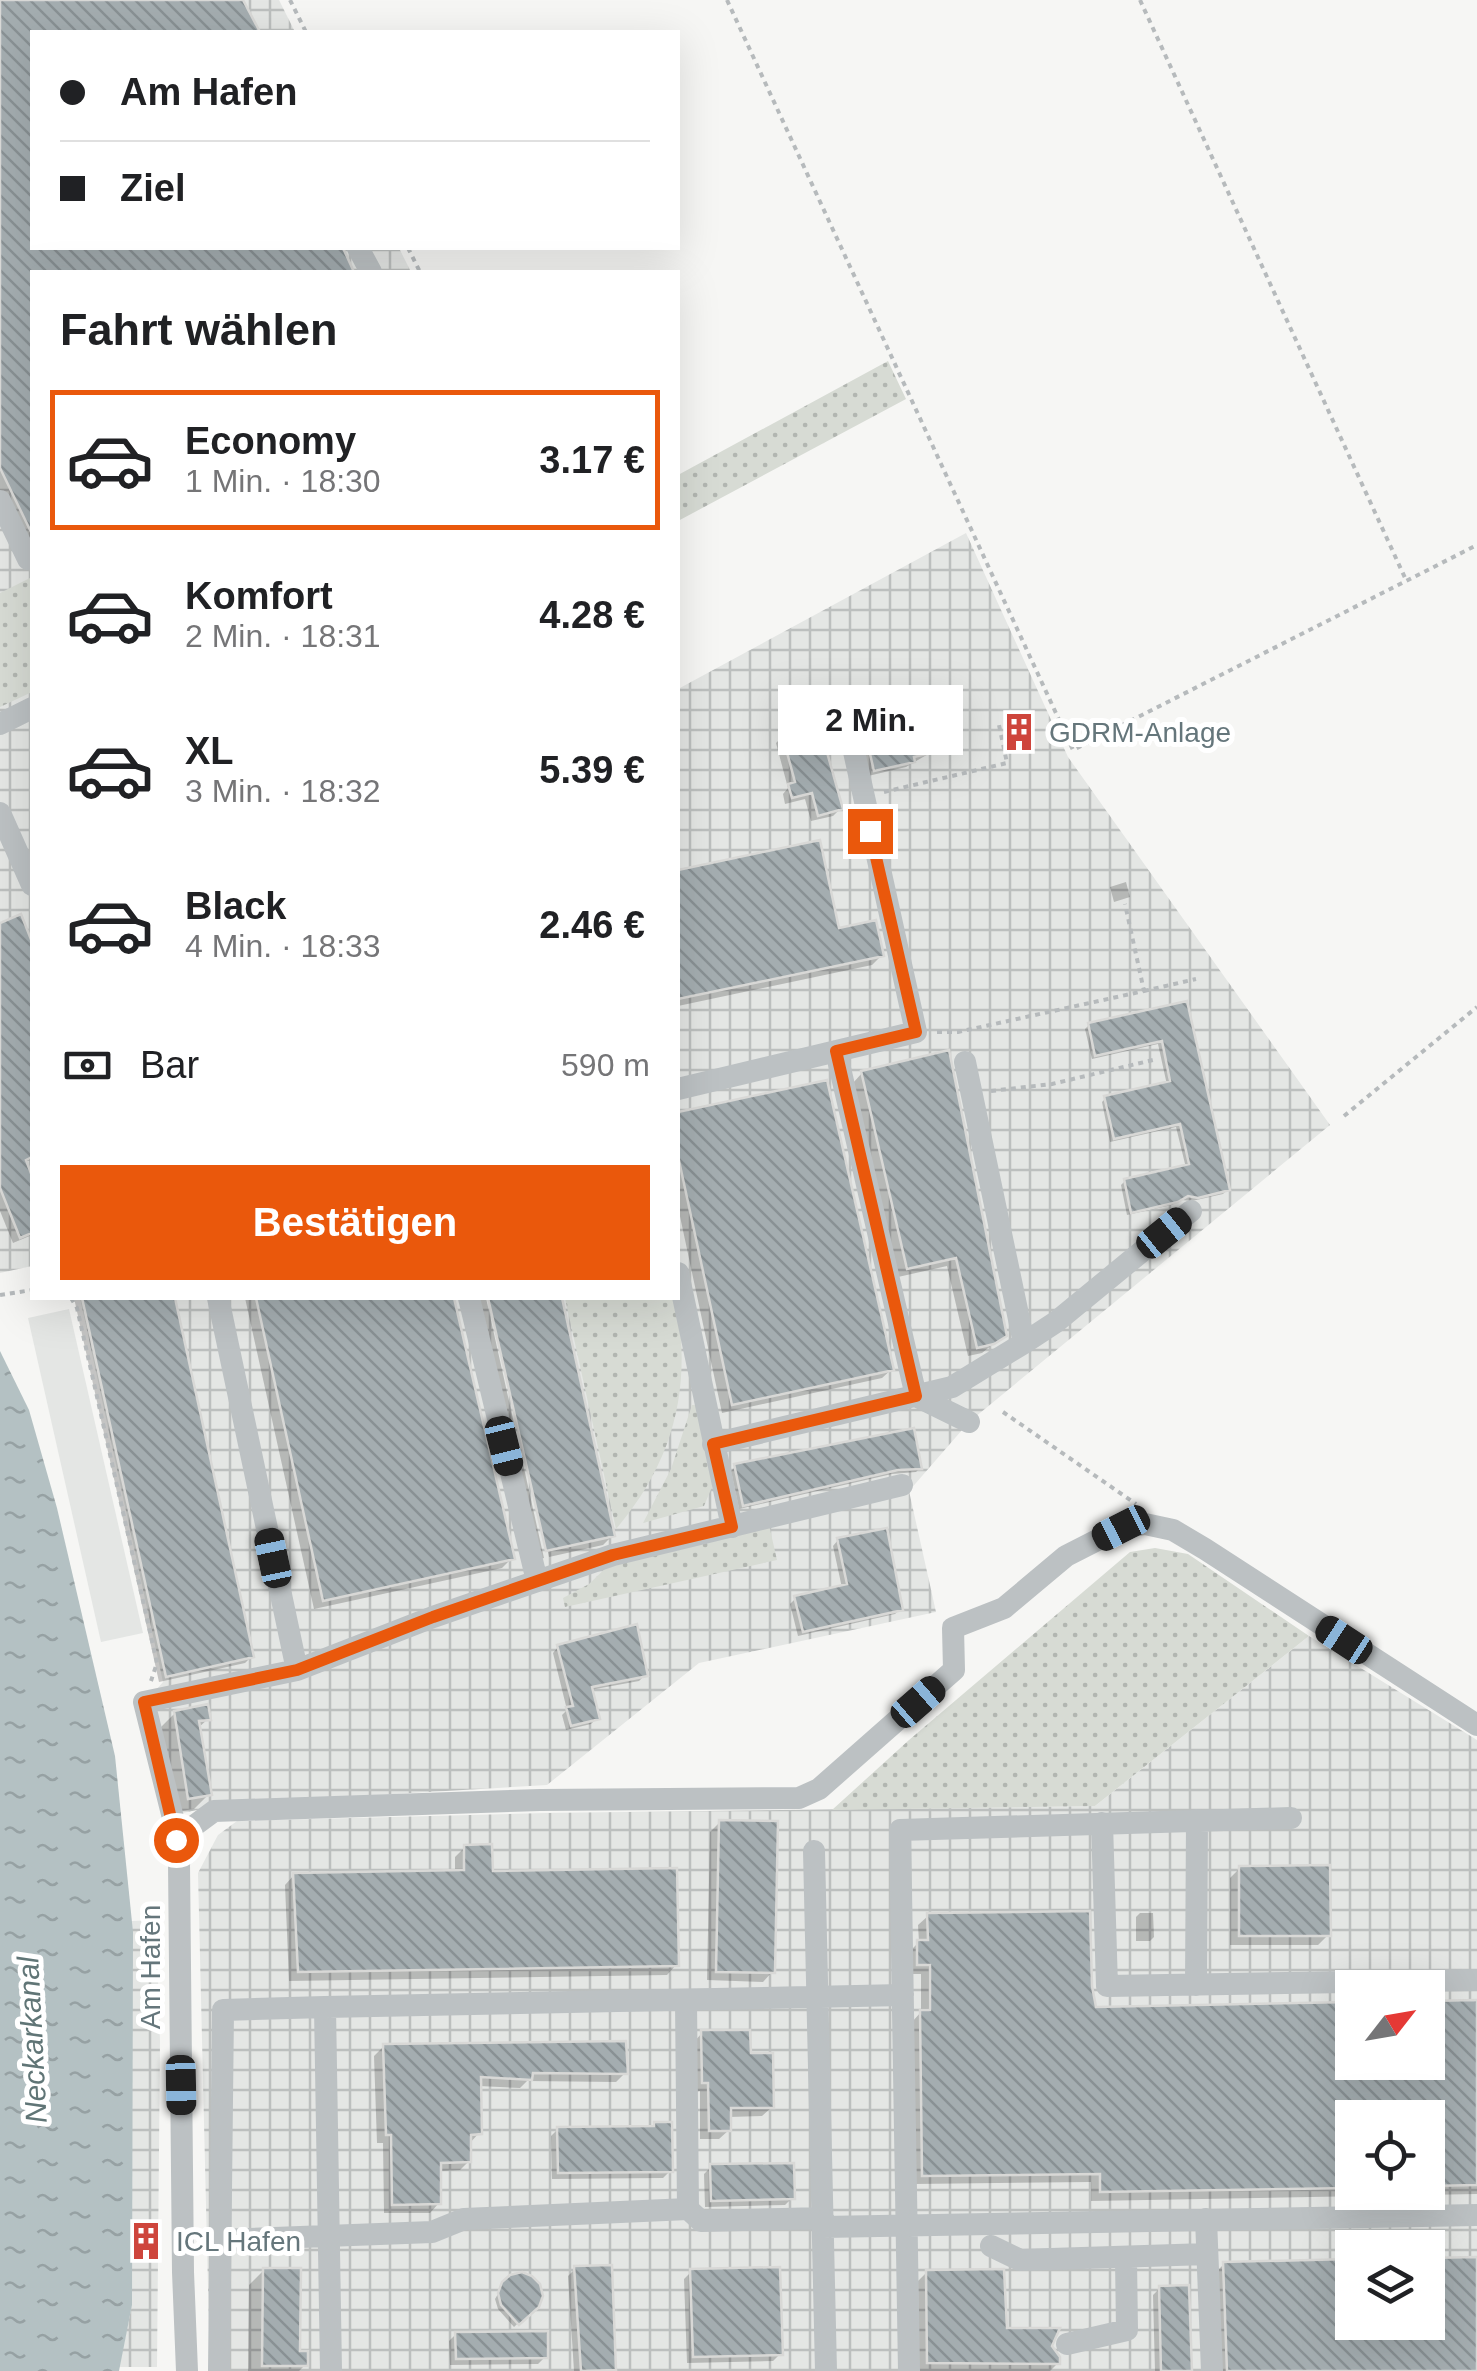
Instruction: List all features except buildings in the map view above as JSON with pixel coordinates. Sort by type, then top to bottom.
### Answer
[{"type":"street","points":[[0,501],[30,557]]},
{"type":"street","points":[[680,1089],[916,1032],[842,702]]},
{"type":"street","points":[[0,724],[30,709]]},
{"type":"street","points":[[0,813],[30,880]]},
{"type":"street","points":[[836,1051],[916,1396]]},
{"type":"street","points":[[965,1062],[1024,1344]]},
{"type":"street","points":[[713,1444],[952,1387],[1056,1322],[1191,1211]]},
{"type":"street","points":[[680,1283],[732,1527]]},
{"type":"street","points":[[218,1300],[297,1670]]},
{"type":"street","points":[[469,1300],[537,1581]]},
{"type":"street","points":[[916,1396],[969,1422]]},
{"type":"street","points":[[144,1702],[297,1670],[613,1555],[902,1485]]},
{"type":"street","name":"Am Hafen","points":[[179,1863],[191,1828],[214,1812],[540,1800],[799,1798],[819,1789],[954,1670],[953,1628],[1004,1608],[1066,1556],[1121,1528],[1145,1524],[1173,1530],[1205,1549],[1477,1726]]},
{"type":"street","name":"Am Hafen","points":[[144,1702],[173,1818],[179,1863],[187,2371]]},
{"type":"street","points":[[908,2371],[900,1830],[1291,1818]]},
{"type":"street","points":[[1196,1985],[1197,1820]]},
{"type":"street","points":[[1102,1823],[1107,1986],[1477,1980]]},
{"type":"street","points":[[814,1852],[826,2371]]},
{"type":"street","points":[[219,2371],[223,2010],[903,1995]]},
{"type":"street","points":[[686,2000],[688,2209]]},
{"type":"street","points":[[325,2007],[332,2371]]},
{"type":"street","points":[[220,2240],[432,2232],[464,2219],[688,2209],[701,2221],[906,2226],[1477,2215]]},
{"type":"street","points":[[1206,2218],[1212,2371]]},
{"type":"street","points":[[991,2246],[1020,2260],[1206,2254]]},
{"type":"street","points":[[1068,2344],[1126,2330],[1126,2259]]},
{"type":"path","points":[[290,0],[305,30]]},
{"type":"path","points":[[727,0],[1073,750],[1477,545]]},
{"type":"path","points":[[1140,0],[1406,580]]},
{"type":"path","points":[[863,798],[1007,764],[999,725]]},
{"type":"path","points":[[1124,904],[1144,990]]},
{"type":"path","points":[[916,1032],[958,1032],[1196,979]]},
{"type":"path","points":[[1344,1116],[1477,1007]]},
{"type":"path","points":[[971,1092],[1052,1084],[1152,1060]]},
{"type":"path","points":[[0,1295],[30,1290]]},
{"type":"path","points":[[72,1300],[78,1308],[157,1662],[144,1702]]},
{"type":"path","points":[[1003,1412],[1142,1508]]},
{"type":"shaded area","points":[[0,0],[279,0],[294,30],[30,30],[30,250],[400,250],[410,270],[30,270],[30,1266],[0,1273]]},
{"type":"shaded area","points":[[888,361],[906,399],[680,520],[680,474]]},
{"type":"shaded area","points":[[966,533],[1068,757],[1330,1125],[969,1422],[909,1491],[936,1612],[699,1663],[547,1785],[226,1804],[178,1814],[150,1697],[163,1682],[80,1300],[680,1300],[680,688]]},
{"type":"shaded area","points":[[30,578],[30,693],[0,707],[0,593]]},
{"type":"shaded area","points":[[565,1300],[676,1300],[682,1362],[674,1421],[653,1476],[616,1529]]},
{"type":"shaded area","points":[[69,1309],[143,1633],[101,1642],[28,1318]]},
{"type":"shaded area","points":[[692,1405],[699,1405],[714,1482],[704,1506],[643,1523],[671,1469]]},
{"type":"shaded area","points":[[769,1525],[777,1560],[565,1607],[563,1598],[589,1584],[611,1563]]},
{"type":"shaded area","points":[[1155,1548],[1188,1554],[1309,1636],[1095,1806],[832,1810],[1130,1552]]},
{"type":"shaded area","points":[[1309,1636],[1477,1740],[1477,2371],[210,2371],[198,1873],[218,1835],[237,1821],[1095,1806]]},
{"type":"shaded area","points":[[156,1920],[160,2041],[157,2367],[119,2367],[132,2305],[132,1921]]},
{"type":"water","name":"Neckarkanal","points":[[0,1351],[29,1410],[57,1508],[115,1756],[133,1932],[132,2305],[119,2371],[0,2371]]},
{"type":"place","name":"GDRM-Anlage","points":[[1019,732]]},
{"type":"place","name":"ICL Hafen","points":[[146,2241]]},
{"type":"route","points":[[176,1840],[144,1702],[297,1670],[433,1617],[613,1555],[732,1527],[713,1444],[916,1396],[836,1051],[916,1032],[870,831]]}]
